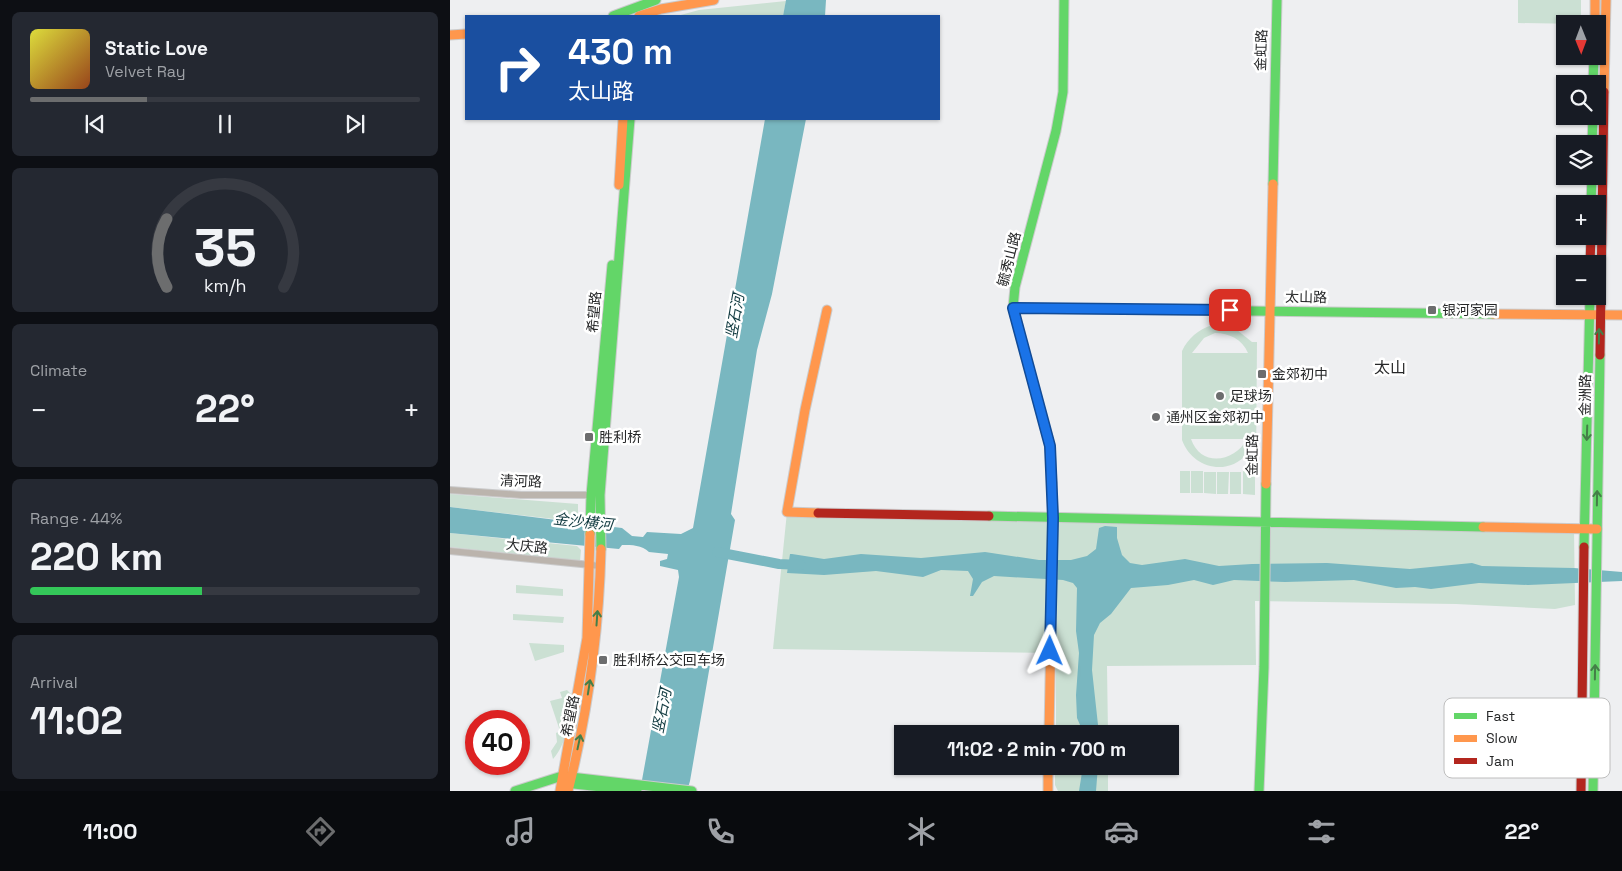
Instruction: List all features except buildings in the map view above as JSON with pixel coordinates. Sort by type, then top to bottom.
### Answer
[{"type":"street","points":[[628,13],[629,0]]},
{"type":"street","points":[[628,13],[637,3],[656,0]]},
{"type":"street","points":[[640,15],[661,8],[714,0]]},
{"type":"street","name":"毓秀山路","points":[[1049,725],[1053,518],[1050,446],[1013,308],[1015,287],[1056,131],[1063,92],[1064,0]]},
{"type":"street","name":"金虹路","points":[[1258,791],[1265,586],[1269,310],[1277,0]]},
{"type":"street","points":[[1595,0],[1595,15]]},
{"type":"street","name":"金洲路","points":[[1594,698],[1606,0]]},
{"type":"street","points":[[450,30],[465,29]]},
{"type":"street","points":[[450,35],[465,34]]},
{"type":"street","name":"希望路","points":[[566,783],[592,666],[602,555],[597,498],[624,120]]},
{"type":"street","name":"希望路","points":[[566,783],[584,665],[591,508],[597,498],[630,120]]},
{"type":"street","name":"金洲路","points":[[1582,698],[1584,528],[1590,305]]},
{"type":"street","name":"太山路","points":[[1013,308],[1622,315]]},
{"type":"street","points":[[827,310],[805,410],[787,512],[1597,529]]},
{"type":"street","name":"清河路","points":[[450,490],[597,498]]},
{"type":"street","name":"大庆路","points":[[450,551],[601,566]]},
{"type":"street","points":[[1048,775],[1048,791]]},
{"type":"street","name":"金洲路","points":[[1581,778],[1581,791]]},
{"type":"street","name":"金洲路","points":[[1593,778],[1593,791]]},
{"type":"street","points":[[533,791],[566,783]]},
{"type":"street","points":[[515,791],[566,783],[692,791]]},
{"type":"street","points":[[625,786],[637,791]]},
{"type":"green space","points":[[1518,0],[1581,0],[1581,15],[1556,15],[1556,24],[1518,23]]},
{"type":"green space","points":[[786,1],[783,15],[681,15],[699,10]]},
{"type":"green space","name":"足球场","points":[[1212,325],[1232,326],[1252,342],[1257,342],[1256,468],[1247,468],[1247,454],[1239,461],[1220,467],[1202,463],[1187,450],[1182,440],[1182,351],[1190,338]],"holes":[[[1215,333],[1225,334],[1239,341],[1248,353],[1192,353],[1204,338]],[[1191,439],[1247,439],[1235,453],[1227,457],[1218,458],[1210,458],[1202,454]]]},
{"type":"green space","points":[[1180,471],[1190,471],[1190,493],[1180,493]]},
{"type":"green space","points":[[1191,471],[1203,471],[1203,493],[1191,493]]},
{"type":"green space","points":[[1243,471],[1255,472],[1255,495],[1243,494]]},
{"type":"green space","points":[[1204,472],[1216,472],[1216,494],[1204,493]]},
{"type":"green space","points":[[1217,472],[1229,472],[1228,494],[1217,494]]},
{"type":"green space","points":[[1230,472],[1241,472],[1241,494],[1230,494]]},
{"type":"green space","points":[[450,494],[578,504],[578,519],[572,521],[450,507]]},
{"type":"green space","points":[[787,512],[1574,528],[1575,605],[1555,609],[1456,604],[1255,601],[1256,665],[1107,666],[1108,725],[1056,725],[1056,653],[773,649]]},
{"type":"green space","points":[[450,533],[577,546],[581,550],[580,561],[450,547]]},
{"type":"green space","points":[[516,585],[563,589],[563,596],[516,593]]},
{"type":"green space","points":[[513,614],[564,617],[563,623],[513,620]]},
{"type":"green space","points":[[529,643],[564,645],[564,652],[535,661]]},
{"type":"green space","points":[[567,690],[573,696],[569,721],[565,738],[553,759],[551,751],[557,742],[556,733],[560,731],[550,701],[562,698],[560,692]]},
{"type":"green space","points":[[1055,775],[1108,775],[1108,791],[1058,791],[1055,785]]},
{"type":"water","points":[[786,0],[826,0],[825,15],[783,15]]},
{"type":"water","name":"竖石河","points":[[765,120],[806,120],[772,294],[757,350],[731,514],[735,520],[690,781],[687,791],[640,791],[679,577],[678,570],[660,566],[660,561],[667,559],[668,554],[649,552],[633,545],[622,545],[619,549],[450,533],[450,507],[622,528],[632,536],[643,537],[647,532],[681,534],[693,528]]},
{"type":"water","points":[[1105,526],[1117,527],[1117,538],[1122,555],[1130,563],[1142,565],[1185,559],[1219,566],[1327,563],[1410,569],[1472,563],[1482,566],[1574,568],[1622,572],[1622,581],[1528,585],[1479,583],[1431,589],[1415,587],[1396,588],[1354,580],[1285,582],[1234,580],[1213,585],[1194,580],[1168,585],[1131,588],[1111,614],[1100,623],[1094,635],[1092,670],[1098,725],[1080,725],[1077,718],[1076,695],[1079,653],[1076,631],[1077,588],[1073,583],[1063,580],[994,576],[982,582],[973,596],[970,596],[973,579],[968,571],[941,570],[923,577],[876,571],[824,575],[787,573],[790,554],[824,559],[861,554],[921,558],[985,552],[1039,560],[1071,560],[1087,556],[1096,549],[1099,528]]},
{"type":"water","points":[[1082,775],[1097,775],[1096,791],[1079,791]]},
{"type":"waterway","points":[[717,552],[779,564],[801,565]]},
{"type":"traffic: fast","points":[[616,15],[656,0]]},
{"type":"traffic: fast","points":[[1052,483],[1050,446],[1013,308],[1015,287],[1056,131],[1063,92],[1064,0]]},
{"type":"traffic: fast","points":[[1273,184],[1277,0]]},
{"type":"traffic: fast","points":[[1593,75],[1594,65]]},
{"type":"traffic: fast","points":[[601,549],[600,495],[630,120]]},
{"type":"traffic: fast","points":[[1592,135],[1593,125]]},
{"type":"traffic: fast","points":[[1591,195],[1592,185]]},
{"type":"traffic: fast","points":[[590,534],[591,495],[612,265]]},
{"type":"traffic: fast","points":[[1584,547],[1590,305]]},
{"type":"traffic: fast","points":[[1013,308],[1493,314]]},
{"type":"traffic: fast","points":[[1594,698],[1600,355]]},
{"type":"traffic: fast","points":[[1259,791],[1264,667],[1266,484]]},
{"type":"traffic: fast","points":[[989,516],[1483,527]]},
{"type":"traffic: fast","points":[[515,791],[562,776],[692,791]]},
{"type":"traffic: fast","points":[[1593,778],[1593,791]]},
{"type":"traffic: fast","points":[[565,783],[637,791]]},
{"type":"traffic: slow","points":[[642,15],[661,9],[714,0]]},
{"type":"traffic: slow","points":[[1595,0],[1595,15]]},
{"type":"traffic: slow","points":[[1604,75],[1606,0]]},
{"type":"traffic: slow","points":[[450,35],[465,34]]},
{"type":"traffic: slow","points":[[619,185],[623,120]]},
{"type":"traffic: slow","points":[[1266,484],[1273,184]]},
{"type":"traffic: slow","points":[[818,513],[787,512],[805,410],[827,310]]},
{"type":"traffic: slow","points":[[1493,314],[1622,315]]},
{"type":"traffic: slow","points":[[1049,725],[1052,483]]},
{"type":"traffic: slow","points":[[1483,527],[1597,529]]},
{"type":"traffic: slow","points":[[560,791],[587,638],[590,534]]},
{"type":"traffic: slow","points":[[568,791],[587,701],[598,610],[601,549]]},
{"type":"traffic: slow","points":[[1048,775],[1048,791]]},
{"type":"traffic: jam","points":[[1600,355],[1603,125]]},
{"type":"traffic: jam","points":[[1590,255],[1591,245]]},
{"type":"traffic: jam","points":[[818,513],[989,516]]},
{"type":"traffic: jam","points":[[1582,698],[1584,547]]},
{"type":"traffic: jam","points":[[1581,778],[1581,791]]},
{"type":"place","name":"银河家园","points":[[1432,310]]},
{"type":"place","name":"金郊初中","points":[[1262,374]]},
{"type":"place","name":"足球场","points":[[1220,396]]},
{"type":"place","name":"通州区金郊初中","points":[[1156,417]]},
{"type":"place","name":"胜利桥","points":[[589,437]]},
{"type":"place","name":"胜利桥公交回车场","points":[[603,660]]},
{"type":"district","name":"太山","points":[[1390,367]]},
{"type":"route","points":[[1050,651],[1053,518],[1050,446],[1013,308],[1230,310]]},
{"type":"water label","name":"金沙横河","points":[[583,522]]}]
